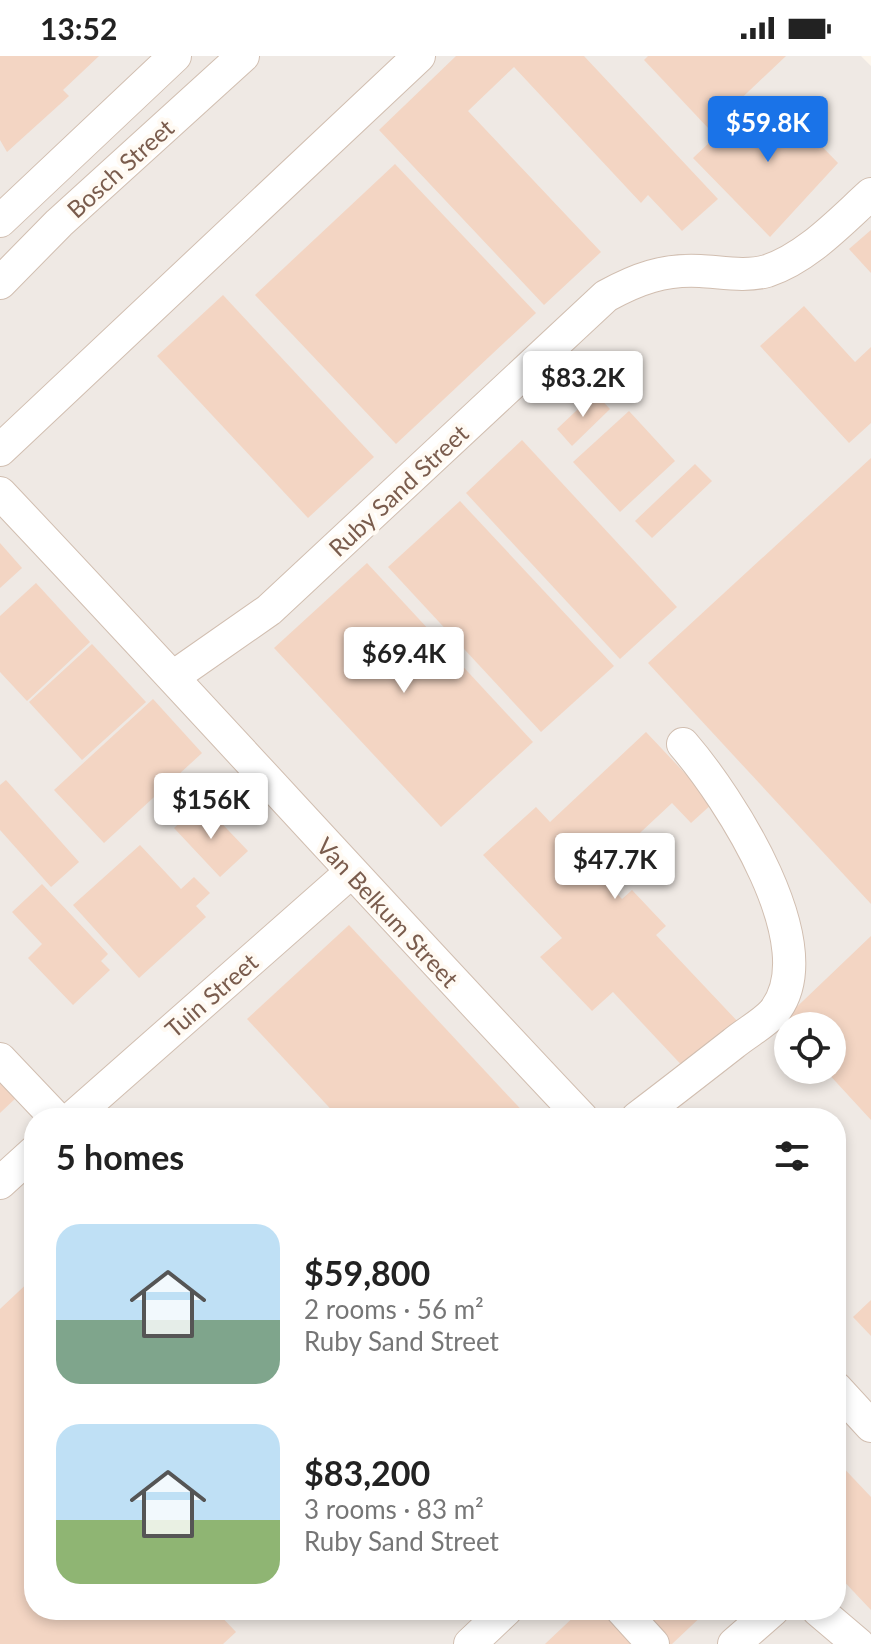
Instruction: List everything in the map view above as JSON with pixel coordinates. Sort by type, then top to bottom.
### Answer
[{"type":"street","name":"Bosch Street","points":[[0,221],[175,56]]},
{"type":"street","name":"Bosch Street","points":[[0,283],[59,223],[243,56]]},
{"type":"street","points":[[0,450],[419,56]]},
{"type":"street","name":"Ruby Sand Street","points":[[173,677],[269,610],[606,296],[642,276],[652,274],[766,271],[826,234],[871,194]]},
{"type":"street","name":"Van Belkum Street","points":[[0,493],[173,677],[350,873],[573,1108]]},
{"type":"street","points":[[650,1108],[773,1013],[791,970],[787,926],[772,891],[713,779],[683,744]]},
{"type":"street","name":"Tuin Street","points":[[83,1108],[350,873]]},
{"type":"street","points":[[0,1059],[47,1108]]},
{"type":"street","points":[[0,1183],[24,1161]]},
{"type":"street","points":[[846,1399],[871,1426]]},
{"type":"street","points":[[470,1644],[495,1620]]},
{"type":"street","points":[[631,1620],[653,1644]]},
{"type":"street","points":[[734,1644],[762,1620]]},
{"type":"street","points":[[830,1620],[858,1644]]},
{"type":"shaded area","points":[[0,56],[861,56],[871,66],[871,1644],[0,1644]]},
{"type":"building","points":[[0,56],[99,56],[63,90],[69,96],[7,152],[0,140]]},
{"type":"building","points":[[456,56],[584,56],[718,199],[682,231],[648,195],[641,203],[514,67],[468,111],[601,252],[544,305],[379,130]]},
{"type":"building","points":[[648,56],[786,56],[709,129],[644,60]]},
{"type":"building","points":[[776,99],[783,106],[789,100],[809,121],[803,127],[838,163],[770,237],[693,158],[734,119],[744,130]]},
{"type":"building","points":[[395,164],[536,313],[396,444],[255,295]]},
{"type":"building","points":[[871,230],[871,273],[849,249]]},
{"type":"building","points":[[223,295],[374,457],[308,518],[157,356]]},
{"type":"building","points":[[804,306],[855,362],[871,347],[871,423],[849,443],[760,346]]},
{"type":"building","points":[[595,393],[610,409],[572,446],[557,429]]},
{"type":"building","points":[[629,411],[675,461],[620,512],[573,462]]},
{"type":"building","points":[[522,440],[677,607],[620,659],[466,493]]},
{"type":"building","points":[[871,458],[871,904],[648,663]]},
{"type":"building","points":[[695,464],[712,481],[652,538],[635,521]]},
{"type":"building","points":[[460,501],[614,666],[541,732],[388,567]]},
{"type":"building","points":[[0,543],[22,568],[0,588]]},
{"type":"building","points":[[367,563],[533,742],[441,827],[274,648]]},
{"type":"building","points":[[36,583],[90,642],[27,701],[0,672],[0,616]]},
{"type":"building","points":[[92,644],[146,702],[82,760],[29,702]]},
{"type":"building","points":[[153,699],[202,753],[104,843],[54,790]]},
{"type":"building","points":[[646,732],[713,803],[691,823],[672,803],[597,873],[622,899],[632,890],[666,926],[656,935],[740,1024],[688,1072],[613,992],[592,1011],[540,957],[562,938],[483,855],[536,807],[550,822]]},
{"type":"building","points":[[6,780],[79,862],[51,887],[0,830],[0,785]]},
{"type":"building","points":[[208,809],[248,851],[220,877],[174,828],[194,810],[199,817]]},
{"type":"building","points":[[140,845],[181,889],[194,877],[210,893],[196,906],[206,917],[139,978],[73,905]]},
{"type":"building","points":[[42,884],[108,954],[101,961],[110,970],[73,1005],[28,958],[42,944],[12,912]]},
{"type":"building","points":[[349,925],[520,1108],[330,1108],[247,1019]]},
{"type":"building","points":[[871,936],[871,1120],[838,1084],[846,1084],[846,1012],[791,1012]]},
{"type":"building","points":[[0,1080],[17,1097],[0,1113]]},
{"type":"building","points":[[24,1286],[24,1620],[225,1620],[236,1632],[223,1644],[0,1644],[0,1309]]},
{"type":"building","points":[[871,1300],[871,1336],[853,1317]]},
{"type":"building","points":[[846,1471],[871,1497],[871,1610],[846,1584]]},
{"type":"building","points":[[570,1620],[616,1620],[639,1644],[545,1644]]},
{"type":"building","points":[[644,1620],[697,1620],[672,1644],[666,1644]]}]
